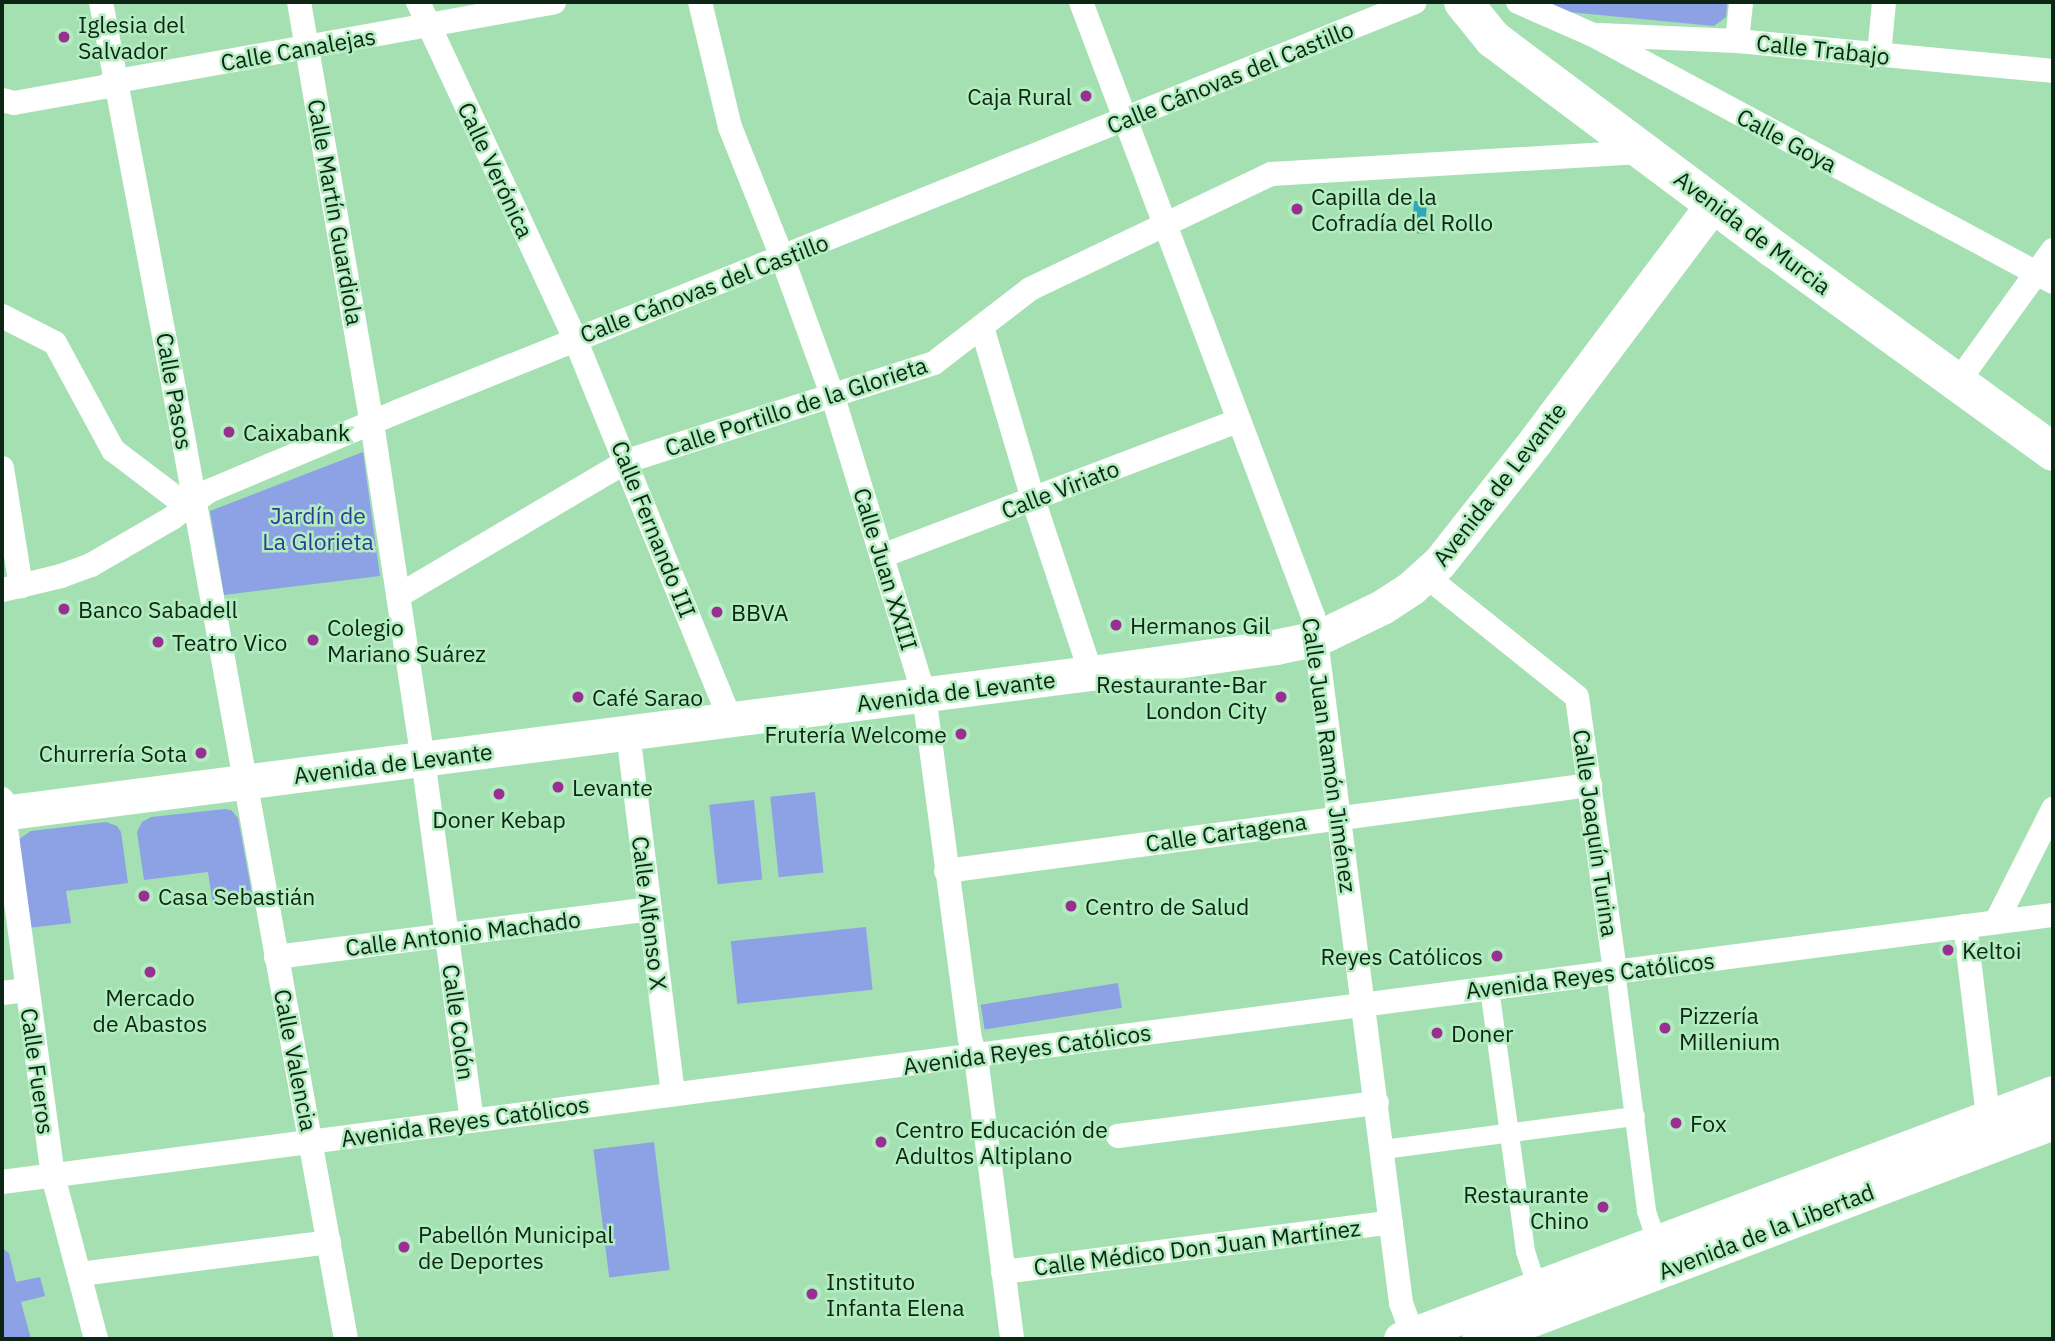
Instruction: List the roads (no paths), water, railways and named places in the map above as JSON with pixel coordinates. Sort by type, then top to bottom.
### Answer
[{"type":"main road","name":"Avenida de Murcia","points":[[1463,2],[1493,39],[1713,204],[2053,452]]},
{"type":"main road","name":"Avenida de Levante","points":[[2,808],[244,782],[924,695],[1275,647],[1318,638],[1382,607],[1426,576],[1452,550],[1713,204]]},
{"type":"main road","points":[[1409,1338],[1537,1287],[2053,1093]]},
{"type":"main road","name":"Avenida de la Libertad","points":[[1479,1339],[2053,1122]]},
{"type":"street","name":"Calle Pasos","points":[[101,2],[244,782]]},
{"type":"street","name":"Calle Martín Guardiola","points":[[299,2],[372,423],[398,596]]},
{"type":"street","name":"Calle Verónica","points":[[418,2],[575,339]]},
{"type":"street","name":"Calle Canalejas","points":[[2,100],[15,103],[104,87],[117,81],[554,2]]},
{"type":"street","name":"Calle Juan XXIII","points":[[700,2],[730,127],[782,257],[833,397],[924,695],[970,1039],[976,1057],[1003,1272]]},
{"type":"street","name":"Calle Juan Ramón Jiménez","points":[[1080,2],[1313,616],[1318,638],[1401,1304],[1409,1338]]},
{"type":"street","name":"Calle Cánovas del Castillo","points":[[12,588],[91,565],[209,491],[575,339],[1415,2]]},
{"type":"street","name":"Calle Goya","points":[[1518,2],[1592,35],[2045,277]]},
{"type":"street","points":[[1737,41],[1741,2]]},
{"type":"street","points":[[1879,55],[1884,2]]},
{"type":"street","name":"Calle Trabajo","points":[[1592,35],[1737,41],[2053,71]]},
{"type":"street","name":"Calle Portillo de la Glorieta","points":[[398,596],[627,461],[933,363],[1030,289],[1165,227],[1271,174],[1644,152]]},
{"type":"street","points":[[1958,383],[2045,277],[2053,250]]},
{"type":"street","points":[[2,316],[55,342],[113,450],[175,497],[194,502]]},
{"type":"street","points":[[982,327],[1033,499],[1091,673]]},
{"type":"street","name":"Calle Fernando III","points":[[575,339],[730,719]]},
{"type":"street","name":"Calle Viriato","points":[[882,556],[1238,421]]},
{"type":"street","points":[[2,468],[12,588]]},
{"type":"street","name":"Calle Joaquín Turina","points":[[1426,576],[1577,698],[1646,1211],[1657,1243]]},
{"type":"street","name":"Calle Colón","points":[[398,596],[472,1119]]},
{"type":"street","name":"Calle Alfonso X","points":[[628,733],[673,1093]]},
{"type":"street","name":"Calle Valencia","points":[[244,782],[346,1339]]},
{"type":"street","name":"Calle Cartagena","points":[[946,871],[1340,816],[1590,785]]},
{"type":"street","name":"Calle Fueros","points":[[2,808],[53,1176],[96,1339]]},
{"type":"street","points":[[1996,922],[2053,809]]},
{"type":"street","name":"Calle Antonio Machado","points":[[276,957],[649,909]]},
{"type":"street","name":"Avenida Reyes Católicos","points":[[2,1182],[2053,915]]},
{"type":"street","points":[[1965,926],[1988,1116]]},
{"type":"street","points":[[1489,988],[1525,1251],[1537,1287]]},
{"type":"street","points":[[2,993],[26,990]]},
{"type":"street","points":[[1118,1136],[1377,1103]]},
{"type":"street","points":[[1383,1149],[1635,1116]]},
{"type":"street","name":"Calle Médico Don Juan Martínez","points":[[1003,1272],[1391,1222]]},
{"type":"street","points":[[80,1274],[329,1242]]},
{"type":"street","points":[[1003,1272],[1012,1339]]},
{"type":"place","name":"Iglesia del Salvador","points":[[64,37]]},
{"type":"place","name":"Caja Rural","points":[[1086,96]]},
{"type":"place","name":"Capilla de la Cofradía del Rollo","points":[[1297,209]]},
{"type":"place","name":"Caixabank","points":[[229,432]]},
{"type":"place","name":"Banco Sabadell","points":[[64,609]]},
{"type":"place","name":"BBVA","points":[[717,612]]},
{"type":"place","name":"Hermanos Gil","points":[[1116,625]]},
{"type":"place","name":"Colegio Mariano Suárez","points":[[313,640]]},
{"type":"place","name":"Teatro Vico","points":[[158,642]]},
{"type":"place","name":"Café Sarao","points":[[578,697]]},
{"type":"place","name":"Restaurante-Bar London City","points":[[1281,697]]},
{"type":"place","name":"Frutería Welcome","points":[[961,734]]},
{"type":"place","name":"Churrería Sota","points":[[201,753]]},
{"type":"place","name":"Levante","points":[[558,787]]},
{"type":"place","name":"Doner Kebap","points":[[499,794]]},
{"type":"place","name":"Casa Sebastián","points":[[144,896]]},
{"type":"place","name":"Centro de Salud","points":[[1071,906]]},
{"type":"place","name":"Keltoi","points":[[1948,950]]},
{"type":"place","name":"Reyes Católicos","points":[[1497,956]]},
{"type":"place","name":"Mercado de Abastos","points":[[150,972]]},
{"type":"place","name":"Pizzería Millenium","points":[[1665,1028]]},
{"type":"place","name":"Doner","points":[[1437,1033]]},
{"type":"place","name":"Fox","points":[[1676,1123]]},
{"type":"place","name":"Centro Educación de Adultos Altiplano","points":[[881,1142]]},
{"type":"place","name":"Restaurante Chino","points":[[1603,1207]]},
{"type":"place","name":"Pabellón Municipal de Deportes","points":[[404,1247]]},
{"type":"place","name":"Instituto Infanta Elena","points":[[812,1294]]},
{"type":"park label","name":"Jardín de La Glorieta","points":[[318,528]]}]
